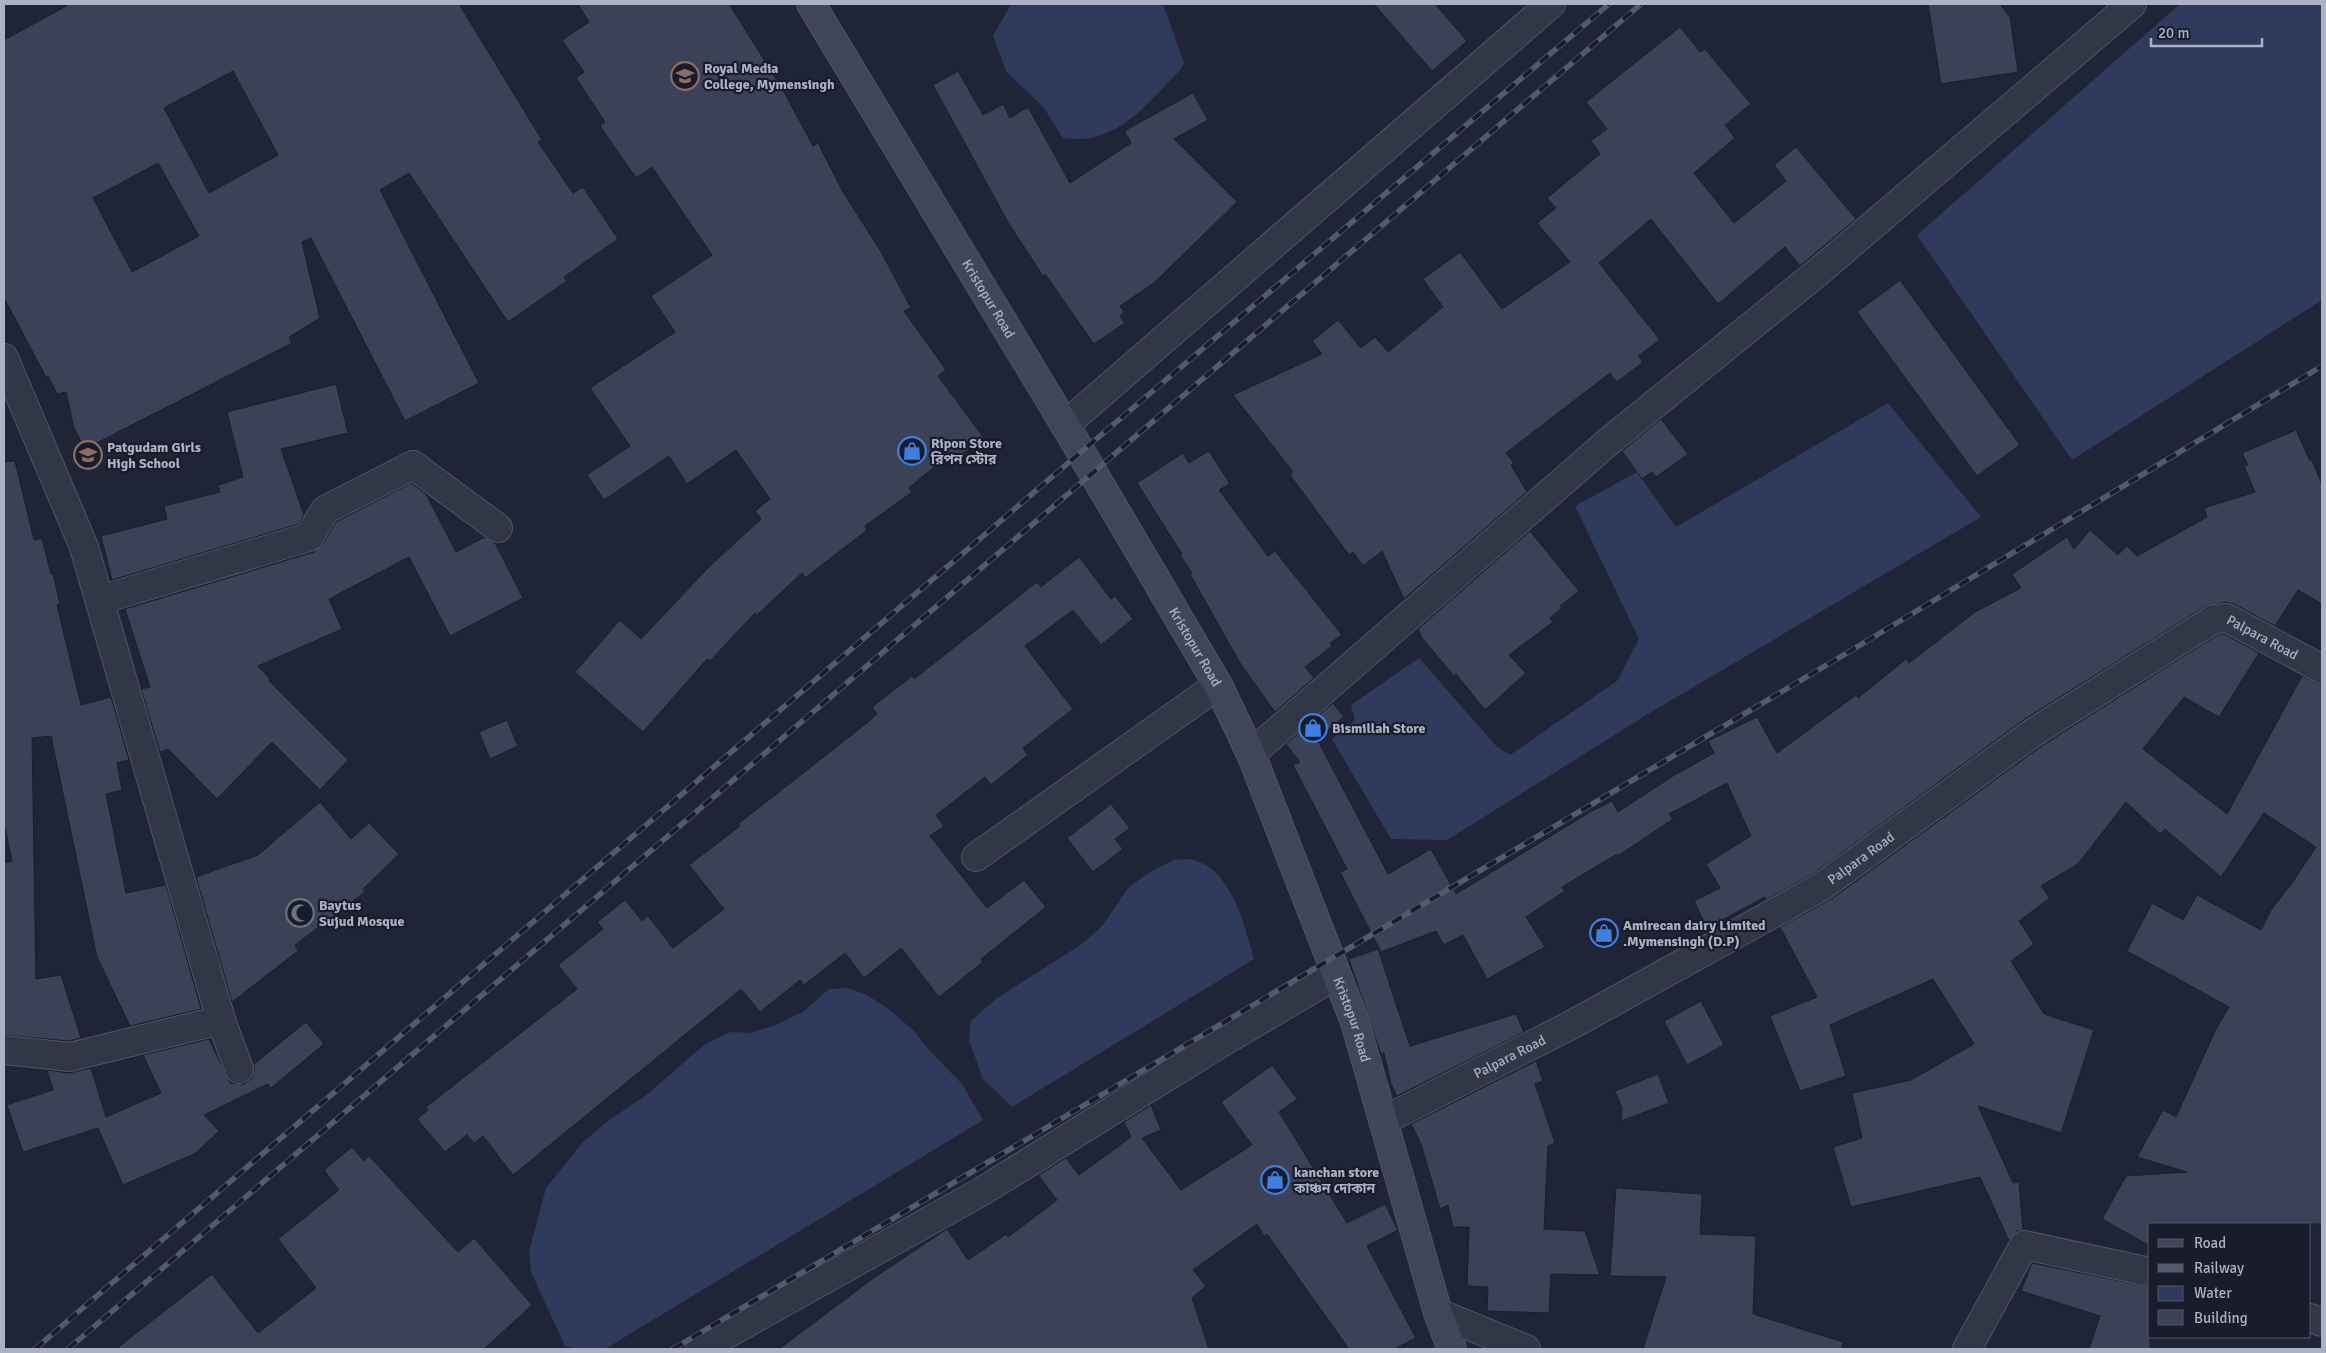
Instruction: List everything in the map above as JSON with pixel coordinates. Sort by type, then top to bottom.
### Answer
[{"type":"main road","name":"Kristopur Road","points":[[811,4],[1065,424],[1218,686],[1251,754],[1354,1022],[1438,1313],[1452,1349]]},
{"type":"street","points":[[1065,424],[1551,4]]},
{"type":"street","points":[[1251,754],[1608,442],[1818,272],[2132,4]]},
{"type":"street","points":[[4,358],[84,547],[221,1020],[239,1069]]},
{"type":"street","points":[[100,600],[309,537],[325,510],[413,465],[498,528]]},
{"type":"street","name":"Palpara Road","points":[[1383,1121],[1573,1024],[1821,887],[2034,732],[2214,619],[2227,618],[2322,669]]},
{"type":"street","points":[[976,857],[1218,686]]},
{"type":"street","points":[[715,1345],[981,1192],[1221,1043],[1336,975]]},
{"type":"street","points":[[4,1050],[70,1057],[221,1020]]},
{"type":"street","points":[[1967,1349],[2024,1245],[2148,1272]]},
{"type":"street","points":[[1438,1313],[1526,1349]]},
{"type":"water","points":[[1011,4],[1163,4],[1184,63],[1177,74],[1130,120],[1106,133],[1093,137],[1079,139],[1063,138],[1044,108],[1006,71],[993,36]]},
{"type":"water","points":[[2180,4],[2322,4],[2322,300],[2072,460],[1917,235]]},
{"type":"water","points":[[1888,403],[1981,517],[1648,714],[1447,840],[1391,839],[1332,739],[1355,720],[1351,705],[1419,658],[1496,746],[1510,755],[1617,681],[1639,639],[1575,506],[1639,471],[1642,479],[1676,527]]},
{"type":"water","points":[[1174,860],[1193,860],[1206,866],[1218,875],[1235,901],[1254,959],[1012,1107],[983,1079],[969,1040],[971,1021],[997,998],[1082,944],[1102,926],[1129,887],[1150,872]]},
{"type":"water","points":[[847,988],[867,995],[890,1010],[914,1031],[928,1049],[962,1084],[983,1120],[605,1349],[579,1349],[565,1346],[531,1272],[529,1252],[546,1188],[583,1142],[608,1121],[649,1093],[705,1044],[731,1032],[750,1033],[773,1026],[803,1012],[829,989]]},
{"type":"building","points":[[70,4],[459,4],[542,140],[538,142],[573,193],[583,187],[618,239],[564,277],[567,281],[508,322],[409,173],[380,190],[479,383],[405,421],[311,238],[302,242],[320,318],[289,337],[292,343],[85,449],[74,428],[66,392],[57,394],[4,298],[4,40]],"holes":[[[233,71],[278,155],[209,193],[164,108]],[[158,163],[199,236],[132,272],[93,198]]]},
{"type":"building","points":[[578,4],[729,4],[783,90],[813,146],[818,143],[843,192],[880,250],[911,308],[904,311],[946,370],[938,376],[984,438],[957,458],[952,452],[909,488],[912,492],[865,526],[867,530],[805,578],[802,573],[757,615],[755,613],[710,661],[707,659],[643,732],[575,672],[620,620],[641,639],[708,568],[761,519],[755,511],[770,499],[736,450],[687,484],[669,456],[604,500],[587,475],[630,446],[590,388],[675,332],[651,296],[712,255],[652,167],[636,178],[600,126],[605,122],[576,78],[584,72],[562,40],[589,22]]},
{"type":"building","points":[[1374,4],[1435,4],[1467,41],[1432,71]]},
{"type":"building","points":[[1928,4],[2000,4],[2010,17],[2018,72],[1941,84]]},
{"type":"building","points":[[1680,27],[1700,52],[1705,49],[1751,104],[1725,125],[1735,138],[1694,173],[1734,223],[1786,181],[1774,165],[1796,147],[1856,219],[1800,266],[1785,247],[1718,304],[1651,219],[1599,263],[1660,340],[1638,356],[1643,362],[1617,382],[1610,373],[1506,453],[1514,463],[1511,465],[1527,492],[1404,599],[1382,551],[1363,566],[1353,552],[1349,555],[1290,475],[1293,472],[1233,395],[1322,354],[1312,341],[1338,320],[1361,348],[1375,337],[1388,352],[1443,307],[1423,279],[1460,252],[1502,309],[1570,262],[1537,223],[1556,208],[1547,198],[1600,154],[1591,141],[1607,129],[1586,102]]},
{"type":"building","points":[[958,71],[983,115],[1003,104],[1010,118],[1028,107],[1070,183],[1131,143],[1124,131],[1193,93],[1208,120],[1174,139],[1237,202],[1155,282],[1120,306],[1124,312],[1120,316],[1125,323],[1094,344],[1045,274],[1043,276],[1009,224],[933,85]]},
{"type":"building","points":[[1900,280],[2020,445],[1977,476],[1857,312]]},
{"type":"building","points":[[336,384],[348,433],[281,449],[304,515],[299,524],[112,580],[101,536],[167,519],[164,506],[220,492],[218,485],[243,477],[227,412]]},
{"type":"building","points":[[1661,419],[1688,454],[1656,477],[1652,472],[1642,479],[1622,451]]},
{"type":"building","points":[[2296,430],[2310,461],[2312,460],[2322,485],[2322,604],[2298,590],[2275,626],[2234,604],[2226,602],[2206,606],[2025,719],[1813,874],[1766,900],[1765,897],[1707,928],[1694,901],[1720,888],[1706,864],[1751,836],[1727,783],[1669,814],[1673,819],[1618,856],[1617,854],[1562,887],[1565,891],[1526,917],[1545,947],[1487,979],[1463,935],[1444,945],[1436,931],[1381,952],[1340,872],[1347,869],[1293,765],[1300,762],[1286,744],[1333,703],[1344,717],[1317,739],[1388,874],[1431,849],[1456,894],[1590,812],[1612,801],[1618,812],[1673,776],[1714,753],[1708,741],[1757,717],[1777,753],[1856,695],[1858,698],[1906,659],[1909,663],[1975,612],[2021,588],[2012,574],[2067,537],[2074,549],[2090,530],[2118,555],[2127,546],[2137,556],[2207,517],[2204,508],[2255,492],[2244,466],[2248,465],[2242,453]]},
{"type":"building","points":[[1209,451],[1230,484],[1219,490],[1268,556],[1275,551],[1342,635],[1330,643],[1332,646],[1305,667],[1314,678],[1275,712],[1240,663],[1190,574],[1192,573],[1180,555],[1182,554],[1137,483],[1183,453],[1189,463]]},
{"type":"building","points":[[15,461],[34,540],[42,538],[51,574],[53,574],[60,604],[57,605],[81,705],[111,697],[129,760],[117,763],[122,790],[106,794],[126,893],[166,885],[201,1009],[130,1026],[97,957],[51,736],[32,738],[36,979],[61,975],[81,1038],[69,1041],[4,1035],[4,863],[12,861],[4,823],[4,462]]},
{"type":"building","points":[[411,483],[426,494],[456,552],[485,537],[495,543],[523,598],[450,636],[409,557],[329,599],[342,629],[258,666],[270,679],[269,681],[348,760],[320,790],[272,742],[217,799],[168,749],[160,752],[141,689],[150,687],[125,609],[314,552],[322,545],[336,522]]},
{"type":"building","points":[[1530,531],[1579,591],[1560,606],[1562,608],[1550,618],[1553,622],[1509,655],[1526,673],[1485,710],[1456,674],[1454,676],[1422,638],[1418,629]]},
{"type":"building","points":[[1079,557],[1111,599],[1115,596],[1133,619],[1101,645],[1073,610],[1025,646],[1073,709],[1023,748],[1028,755],[991,785],[985,777],[936,815],[944,826],[930,836],[987,908],[1024,880],[1046,907],[981,959],[983,962],[939,997],[901,948],[864,978],[845,953],[804,985],[800,980],[760,1012],[741,989],[513,1175],[483,1136],[474,1143],[467,1135],[445,1152],[417,1119],[428,1110],[426,1107],[577,989],[558,965],[603,929],[597,922],[625,900],[642,921],[648,916],[673,948],[724,909],[689,865],[867,723],[877,714],[872,707],[912,676],[914,679],[1037,582],[1041,587]]},
{"type":"building","points":[[2219,634],[2224,634],[2259,653],[2219,717],[2184,697],[2143,749],[2227,814],[2302,676],[2322,685],[2322,1224],[2148,1223],[2148,1245],[2102,1219],[2126,1176],[2187,1172],[2137,1157],[2163,1110],[2176,1117],[2216,1029],[2229,1007],[2127,951],[2152,903],[2183,920],[2197,895],[2261,930],[2271,910],[2316,847],[2264,813],[2221,877],[2165,829],[2160,834],[2126,802],[2078,864],[2041,886],[2050,898],[2019,921],[2034,944],[2011,961],[2044,1014],[2094,1030],[2061,1133],[1978,1106],[2013,1183],[2019,1182],[2023,1230],[2017,1231],[2009,1241],[1980,1177],[1851,1207],[1833,1147],[1862,1138],[1852,1093],[1911,1080],[1974,1044],[1933,979],[1830,1025],[1846,1076],[1800,1091],[1770,1016],[1817,997],[1780,927],[1830,900],[2043,745]]},
{"type":"building","points":[[507,720],[518,746],[490,759],[479,732]]},
{"type":"building","points":[[320,802],[351,839],[369,823],[399,854],[363,889],[365,892],[295,945],[298,951],[232,1002],[196,877],[258,855]]},
{"type":"building","points":[[1111,804],[1130,828],[1115,839],[1123,849],[1093,872],[1067,838]]},
{"type":"building","points":[[1378,949],[1410,1046],[1516,1014],[1524,1032],[1397,1096],[1391,1084],[1384,1053],[1381,1054],[1349,959]]},
{"type":"building","points":[[1701,1001],[1724,1045],[1687,1065],[1664,1021]]},
{"type":"building","points":[[306,1022],[324,1044],[271,1088],[268,1084],[204,1115],[219,1131],[196,1153],[123,1185],[98,1128],[23,1152],[7,1105],[53,1090],[47,1070],[69,1073],[91,1068],[106,1117],[161,1093],[143,1055],[209,1039],[230,1083],[244,1084],[251,1079],[254,1064]]},
{"type":"building","points":[[1536,1061],[1543,1081],[1535,1084],[1555,1143],[1548,1146],[1544,1229],[1585,1231],[1600,1275],[1551,1274],[1549,1313],[1487,1311],[1488,1287],[1467,1286],[1469,1227],[1453,1227],[1448,1205],[1440,1209],[1421,1144],[1411,1124]]},
{"type":"building","points":[[1272,1065],[1297,1099],[1279,1112],[1347,1223],[1385,1204],[1398,1230],[1367,1246],[1416,1338],[1394,1349],[1349,1349],[1267,1234],[1264,1236],[1257,1224],[1193,1270],[1206,1286],[1192,1298],[1209,1349],[779,1349],[875,1277],[947,1229],[968,1260],[1006,1234],[1008,1237],[1057,1200],[1038,1175],[1066,1158],[1079,1175],[1131,1137],[1124,1122],[1151,1105],[1161,1130],[1142,1138],[1181,1190],[1252,1145],[1221,1102]]},
{"type":"building","points":[[1658,1074],[1669,1103],[1621,1121],[1622,1108],[1615,1091]]},
{"type":"building","points":[[352,1147],[364,1161],[369,1156],[458,1252],[474,1238],[532,1305],[484,1349],[116,1349],[212,1274],[258,1333],[316,1288],[278,1239],[339,1190],[324,1170]]},
{"type":"building","points":[[1616,1188],[1702,1194],[1700,1234],[1756,1236],[1753,1314],[1843,1342],[1842,1349],[1643,1349],[1666,1277],[1610,1276]]},
{"type":"building","points":[[2032,1263],[2148,1287],[2148,1338],[2150,1338],[2150,1349],[2089,1349],[2100,1316],[2021,1291]]},
{"type":"railway","points":[[35,1349],[1081,452],[1609,4]]},
{"type":"railway","points":[[68,1349],[1641,4]]},
{"type":"railway","points":[[673,1349],[1852,650],[2322,366]]},
{"type":"place","name":"Royal Media College, Mymensingh","points":[[685,76]]},
{"type":"place","name":"Ripon Store রিপন স্টোর","points":[[912,451]]},
{"type":"place","name":"Patgudam Girls High School","points":[[88,455]]},
{"type":"place","name":"Bismillah Store","points":[[1313,728]]},
{"type":"place","name":"Baytus Sujud Mosque","points":[[300,913]]},
{"type":"place","name":"Amirecan dairy Limited .Mymensingh (D.P)","points":[[1604,933]]},
{"type":"place","name":"kanchan store কাঞ্চন দোকান","points":[[1275,1180]]}]
